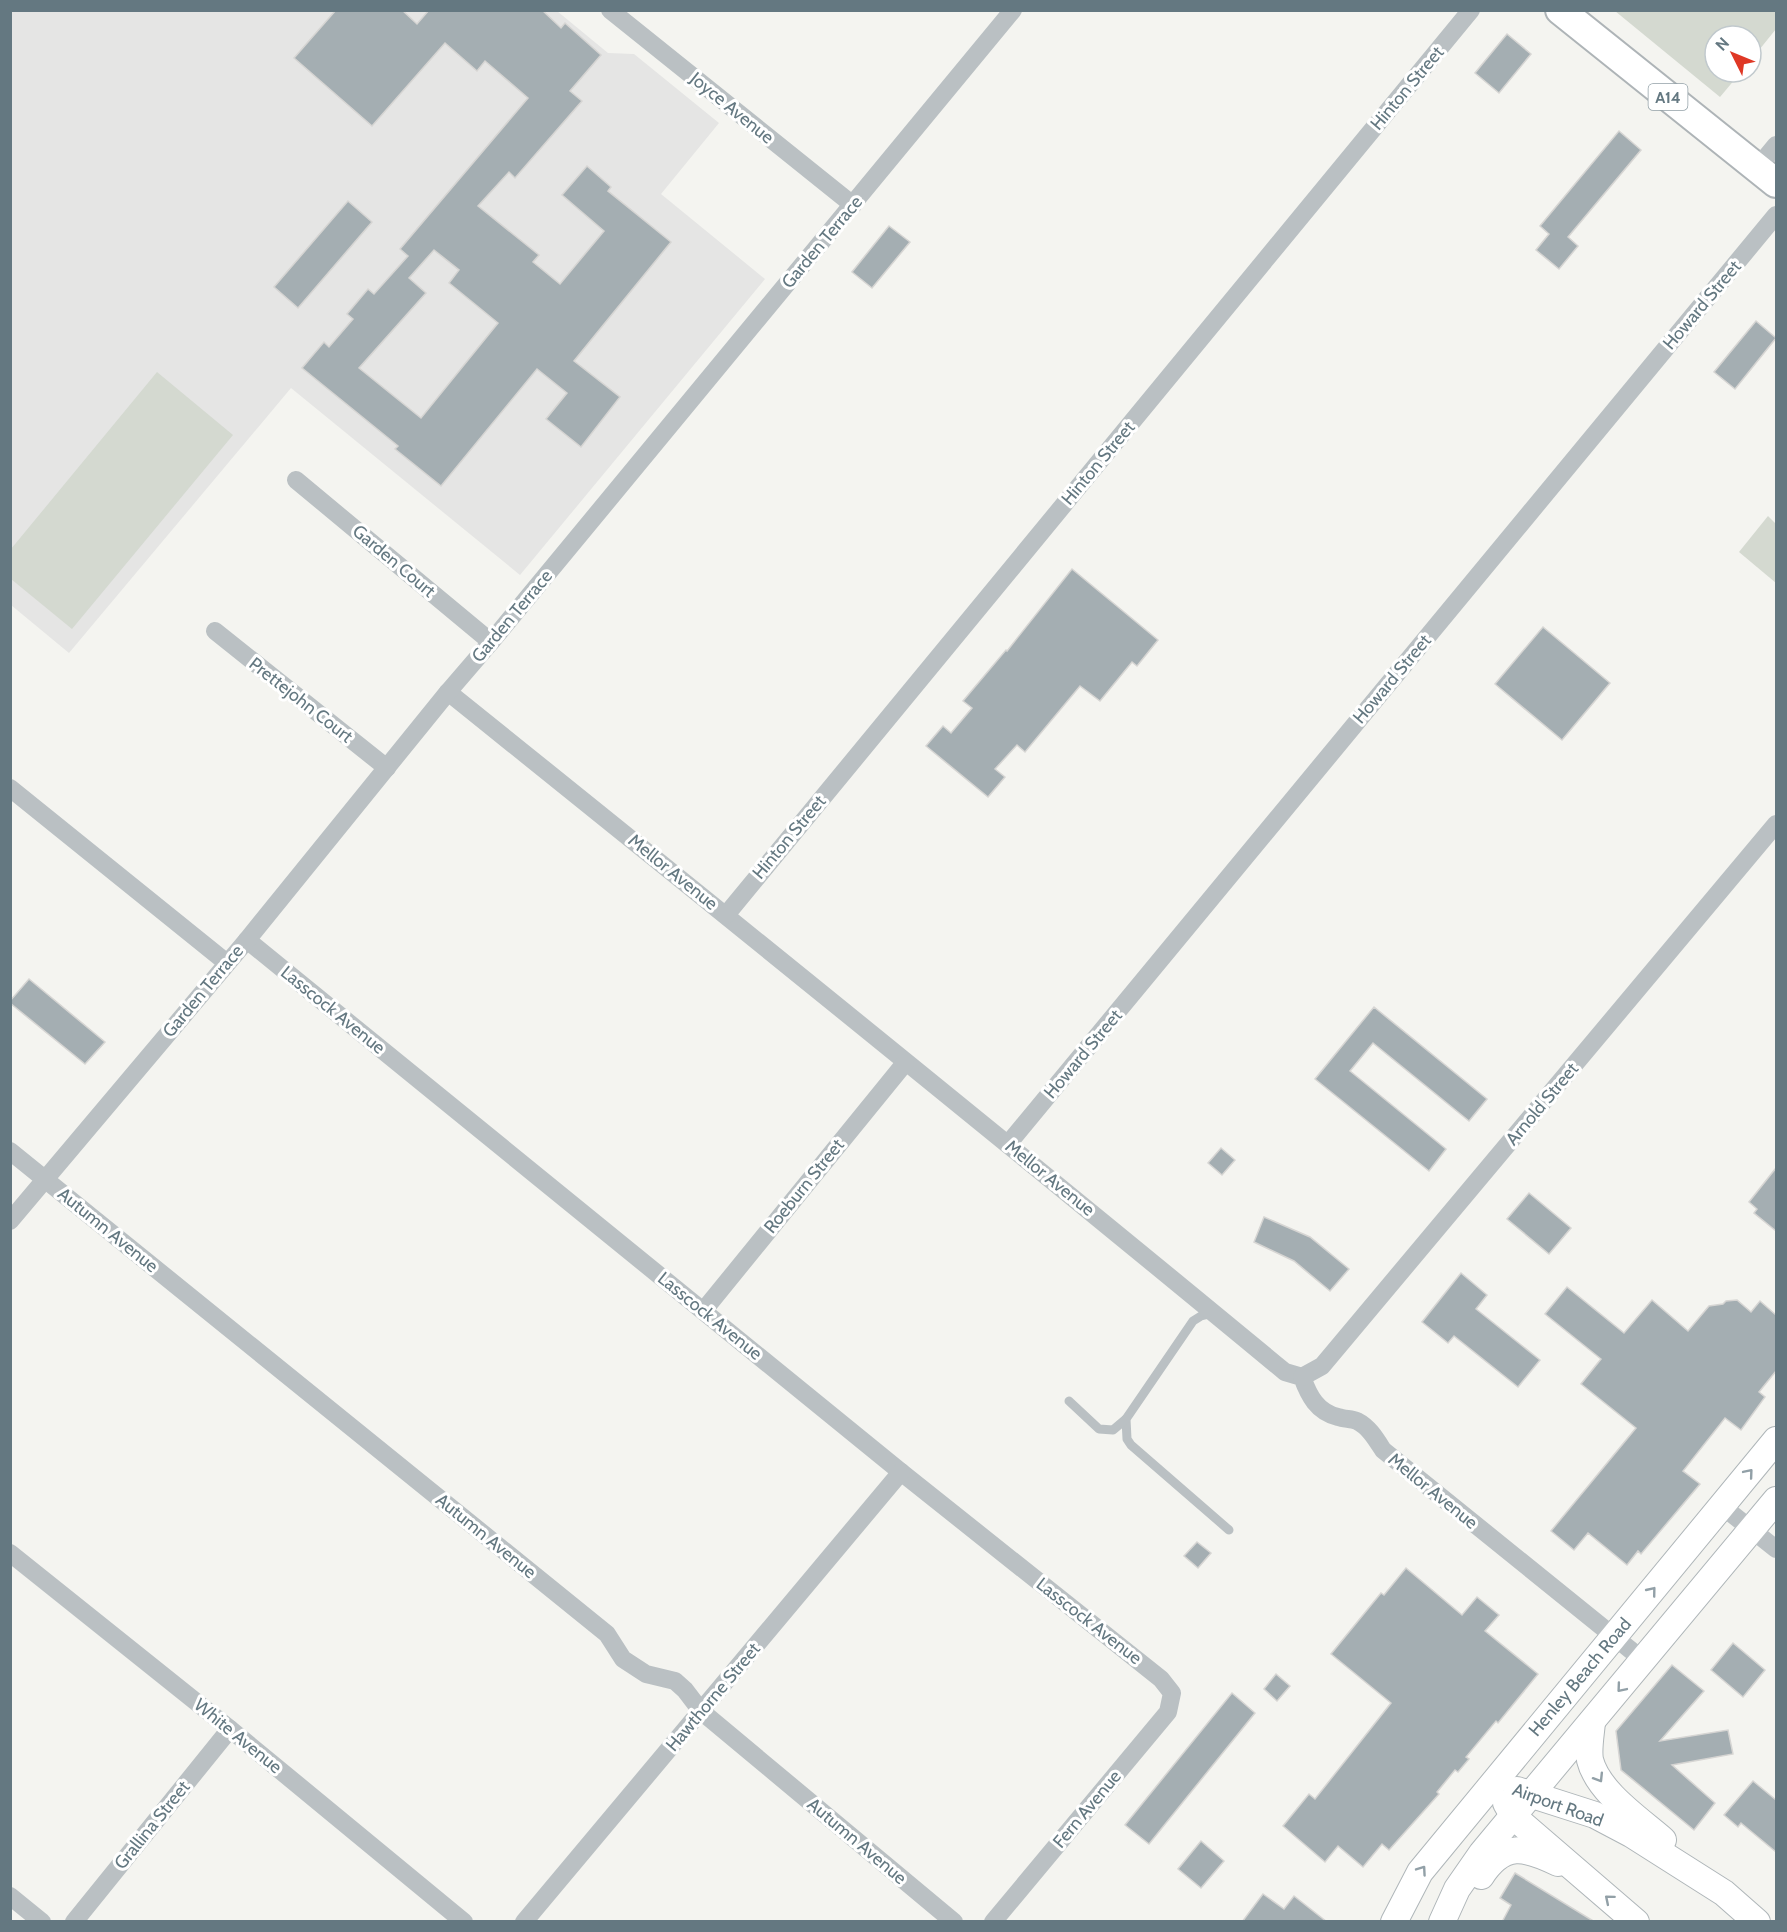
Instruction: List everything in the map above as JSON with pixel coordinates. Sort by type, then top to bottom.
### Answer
[{"type":"main road","name":"A14","points":[[1560,10],[1767,175]]},
{"type":"main road","name":"Henley Beach Road","points":[[1394,1922],[1420,1872],[1776,1440]]},
{"type":"main road","name":"Henley Beach Road","points":[[1442,1922],[1457,1890],[1475,1862],[1776,1500]]},
{"type":"main road","points":[[1592,1722],[1590,1758],[1596,1778],[1614,1797],[1724,1893]]},
{"type":"main road","name":"Airport Road","points":[[1494,1782],[1595,1815],[1631,1834],[1724,1893],[1757,1922]]},
{"type":"main road","name":"Airport Road","points":[[1494,1782],[1514,1817],[1636,1922]]},
{"type":"main road","points":[[1451,1922],[1486,1867],[1500,1855],[1516,1850],[1535,1852],[1582,1875]]},
{"type":"street","name":"Joyce Avenue","points":[[610,10],[853,205]]},
{"type":"street","name":"Garden Terrace","points":[[10,1221],[247,940],[448,692],[1013,10]]},
{"type":"street","name":"Hinton Street","points":[[726,915],[1471,10]]},
{"type":"street","points":[[1767,175],[1776,145]]},
{"type":"street","name":"Howard Street","points":[[1008,1143],[1776,215]]},
{"type":"street","name":"Garden Court","points":[[296,480],[491,642]]},
{"type":"street","name":"Prettejohn Court","points":[[214,631],[387,768]]},
{"type":"street","name":"Mellor Avenue","points":[[448,692],[726,915],[905,1063],[1008,1143],[1285,1372],[1302,1377],[1308,1393],[1318,1407],[1327,1414],[1357,1421],[1373,1434],[1383,1450],[1643,1660]]},
{"type":"street","points":[[10,788],[227,963]]},
{"type":"street","name":"Arnold Street","points":[[1302,1377],[1322,1366],[1776,824]]},
{"type":"street","name":"Lasscock Avenue","points":[[247,940],[901,1472],[1161,1679],[1172,1693]]},
{"type":"street","name":"Roeburn Street","points":[[704,1310],[905,1063]]},
{"type":"street","name":"Autumn Avenue","points":[[10,1151],[607,1634],[623,1659],[646,1674],[675,1681],[701,1711],[954,1922]]},
{"type":"street","name":"Hawthorne Street","points":[[524,1922],[901,1472]]},
{"type":"street","points":[[1722,1506],[1776,1550]]},
{"type":"street","name":"White Avenue","points":[[10,1553],[230,1729],[464,1922]]},
{"type":"street","name":"Fern Avenue","points":[[993,1922],[1167,1712],[1172,1693]]},
{"type":"street","name":"Grallina Street","points":[[74,1922],[230,1729]]},
{"type":"street","points":[[10,1896],[42,1922]]},
{"type":"lane","points":[[1069,1401],[1099,1429],[1113,1430],[1126,1419],[1193,1321],[1213,1313]]},
{"type":"lane","points":[[1126,1419],[1127,1439],[1131,1445],[1229,1530]]},
{"type":"shaded area","points":[[10,11],[557,11],[608,53],[634,54],[719,123],[661,194],[765,279],[520,575],[291,388],[69,653],[11,605]]},
{"type":"shaded area","points":[[1615,11],[1776,11],[1776,29],[1763,45],[1763,24],[1703,24],[1703,83]]},
{"type":"shaded area","points":[[1704,84],[1731,84],[1720,97]]},
{"type":"shaded area","points":[[157,372],[233,435],[72,629],[11,579],[11,549]]},
{"type":"shaded area","points":[[1768,516],[1776,524],[1776,583],[1739,552]]},
{"type":"building","points":[[336,10],[402,10],[417,24],[429,10],[542,10],[561,28],[565,23],[601,55],[570,91],[582,101],[515,178],[509,172],[478,206],[539,255],[533,262],[560,284],[604,231],[562,195],[587,166],[611,187],[608,191],[671,242],[574,361],[620,397],[581,447],[546,419],[567,393],[537,369],[441,486],[395,449],[398,446],[302,368],[324,342],[329,347],[353,319],[347,314],[368,289],[374,294],[408,256],[400,249],[528,98],[485,61],[477,71],[445,43],[372,126],[294,58]],"holes":[[[434,250],[459,270],[449,283],[498,323],[421,418],[359,368],[426,293],[409,278]]]},
{"type":"building","points":[[1507,34],[1531,54],[1499,93],[1475,73]]},
{"type":"building","points":[[1619,131],[1641,150],[1568,237],[1578,246],[1559,269],[1536,250],[1549,234],[1540,226]]},
{"type":"building","points":[[348,201],[372,222],[298,308],[274,287]]},
{"type":"building","points":[[889,226],[910,242],[872,288],[852,272]]},
{"type":"building","points":[[1756,321],[1776,338],[1735,389],[1714,372]]},
{"type":"building","points":[[1072,569],[1158,640],[1137,666],[1132,662],[1100,701],[1080,686],[1025,752],[1017,745],[995,769],[1005,777],[988,797],[926,746],[943,726],[951,733],[972,708],[963,701],[1007,651]]},
{"type":"building","points":[[1543,627],[1610,683],[1562,740],[1495,684]]},
{"type":"building","points":[[29,979],[105,1042],[85,1064],[10,1003]]},
{"type":"building","points":[[1374,1007],[1487,1099],[1469,1121],[1373,1043],[1350,1071],[1446,1149],[1429,1171],[1315,1079]]},
{"type":"building","points":[[1221,1148],[1235,1160],[1222,1175],[1208,1163]]},
{"type":"building","points":[[1776,1168],[1776,1231],[1754,1213],[1757,1209],[1749,1202]]},
{"type":"building","points":[[1529,1193],[1571,1228],[1549,1254],[1507,1219]]},
{"type":"building","points":[[1264,1217],[1310,1237],[1349,1269],[1330,1291],[1294,1261],[1254,1242]]},
{"type":"building","points":[[1461,1273],[1487,1295],[1476,1309],[1540,1360],[1518,1387],[1454,1336],[1448,1343],[1422,1322]]},
{"type":"building","points":[[1567,1287],[1624,1333],[1652,1300],[1688,1331],[1709,1306],[1723,1304],[1726,1301],[1737,1300],[1751,1312],[1760,1301],[1776,1315],[1776,1371],[1759,1392],[1765,1397],[1741,1430],[1725,1418],[1683,1471],[1700,1484],[1641,1554],[1638,1551],[1627,1565],[1588,1533],[1574,1550],[1551,1531],[1636,1428],[1581,1384],[1601,1359],[1545,1314]]},
{"type":"building","points":[[1197,1542],[1211,1553],[1198,1568],[1184,1556]]},
{"type":"building","points":[[1406,1568],[1462,1615],[1477,1597],[1499,1615],[1485,1631],[1538,1674],[1498,1723],[1496,1721],[1466,1757],[1469,1759],[1458,1772],[1455,1770],[1437,1792],[1439,1794],[1389,1850],[1382,1844],[1363,1867],[1338,1846],[1325,1862],[1283,1826],[1309,1794],[1315,1799],[1391,1703],[1331,1654],[1381,1593],[1384,1595]]},
{"type":"building","points":[[1733,1643],[1765,1670],[1743,1697],[1711,1670]]},
{"type":"building","points":[[1672,1665],[1704,1691],[1660,1741],[1728,1730],[1733,1754],[1672,1765],[1715,1803],[1694,1830],[1621,1770],[1616,1731]]},
{"type":"building","points":[[1276,1674],[1290,1686],[1277,1701],[1264,1689]]},
{"type":"building","points":[[1232,1693],[1255,1713],[1149,1844],[1125,1825]]},
{"type":"building","points":[[1753,1781],[1776,1800],[1776,1852],[1741,1823],[1738,1827],[1724,1815]]},
{"type":"building","points":[[1201,1841],[1224,1861],[1201,1888],[1178,1869]]},
{"type":"building","points":[[1515,1873],[1595,1922],[1502,1922],[1511,1905],[1500,1898]]},
{"type":"building","points":[[1263,1894],[1284,1909],[1294,1896],[1327,1922],[1242,1922]]}]
